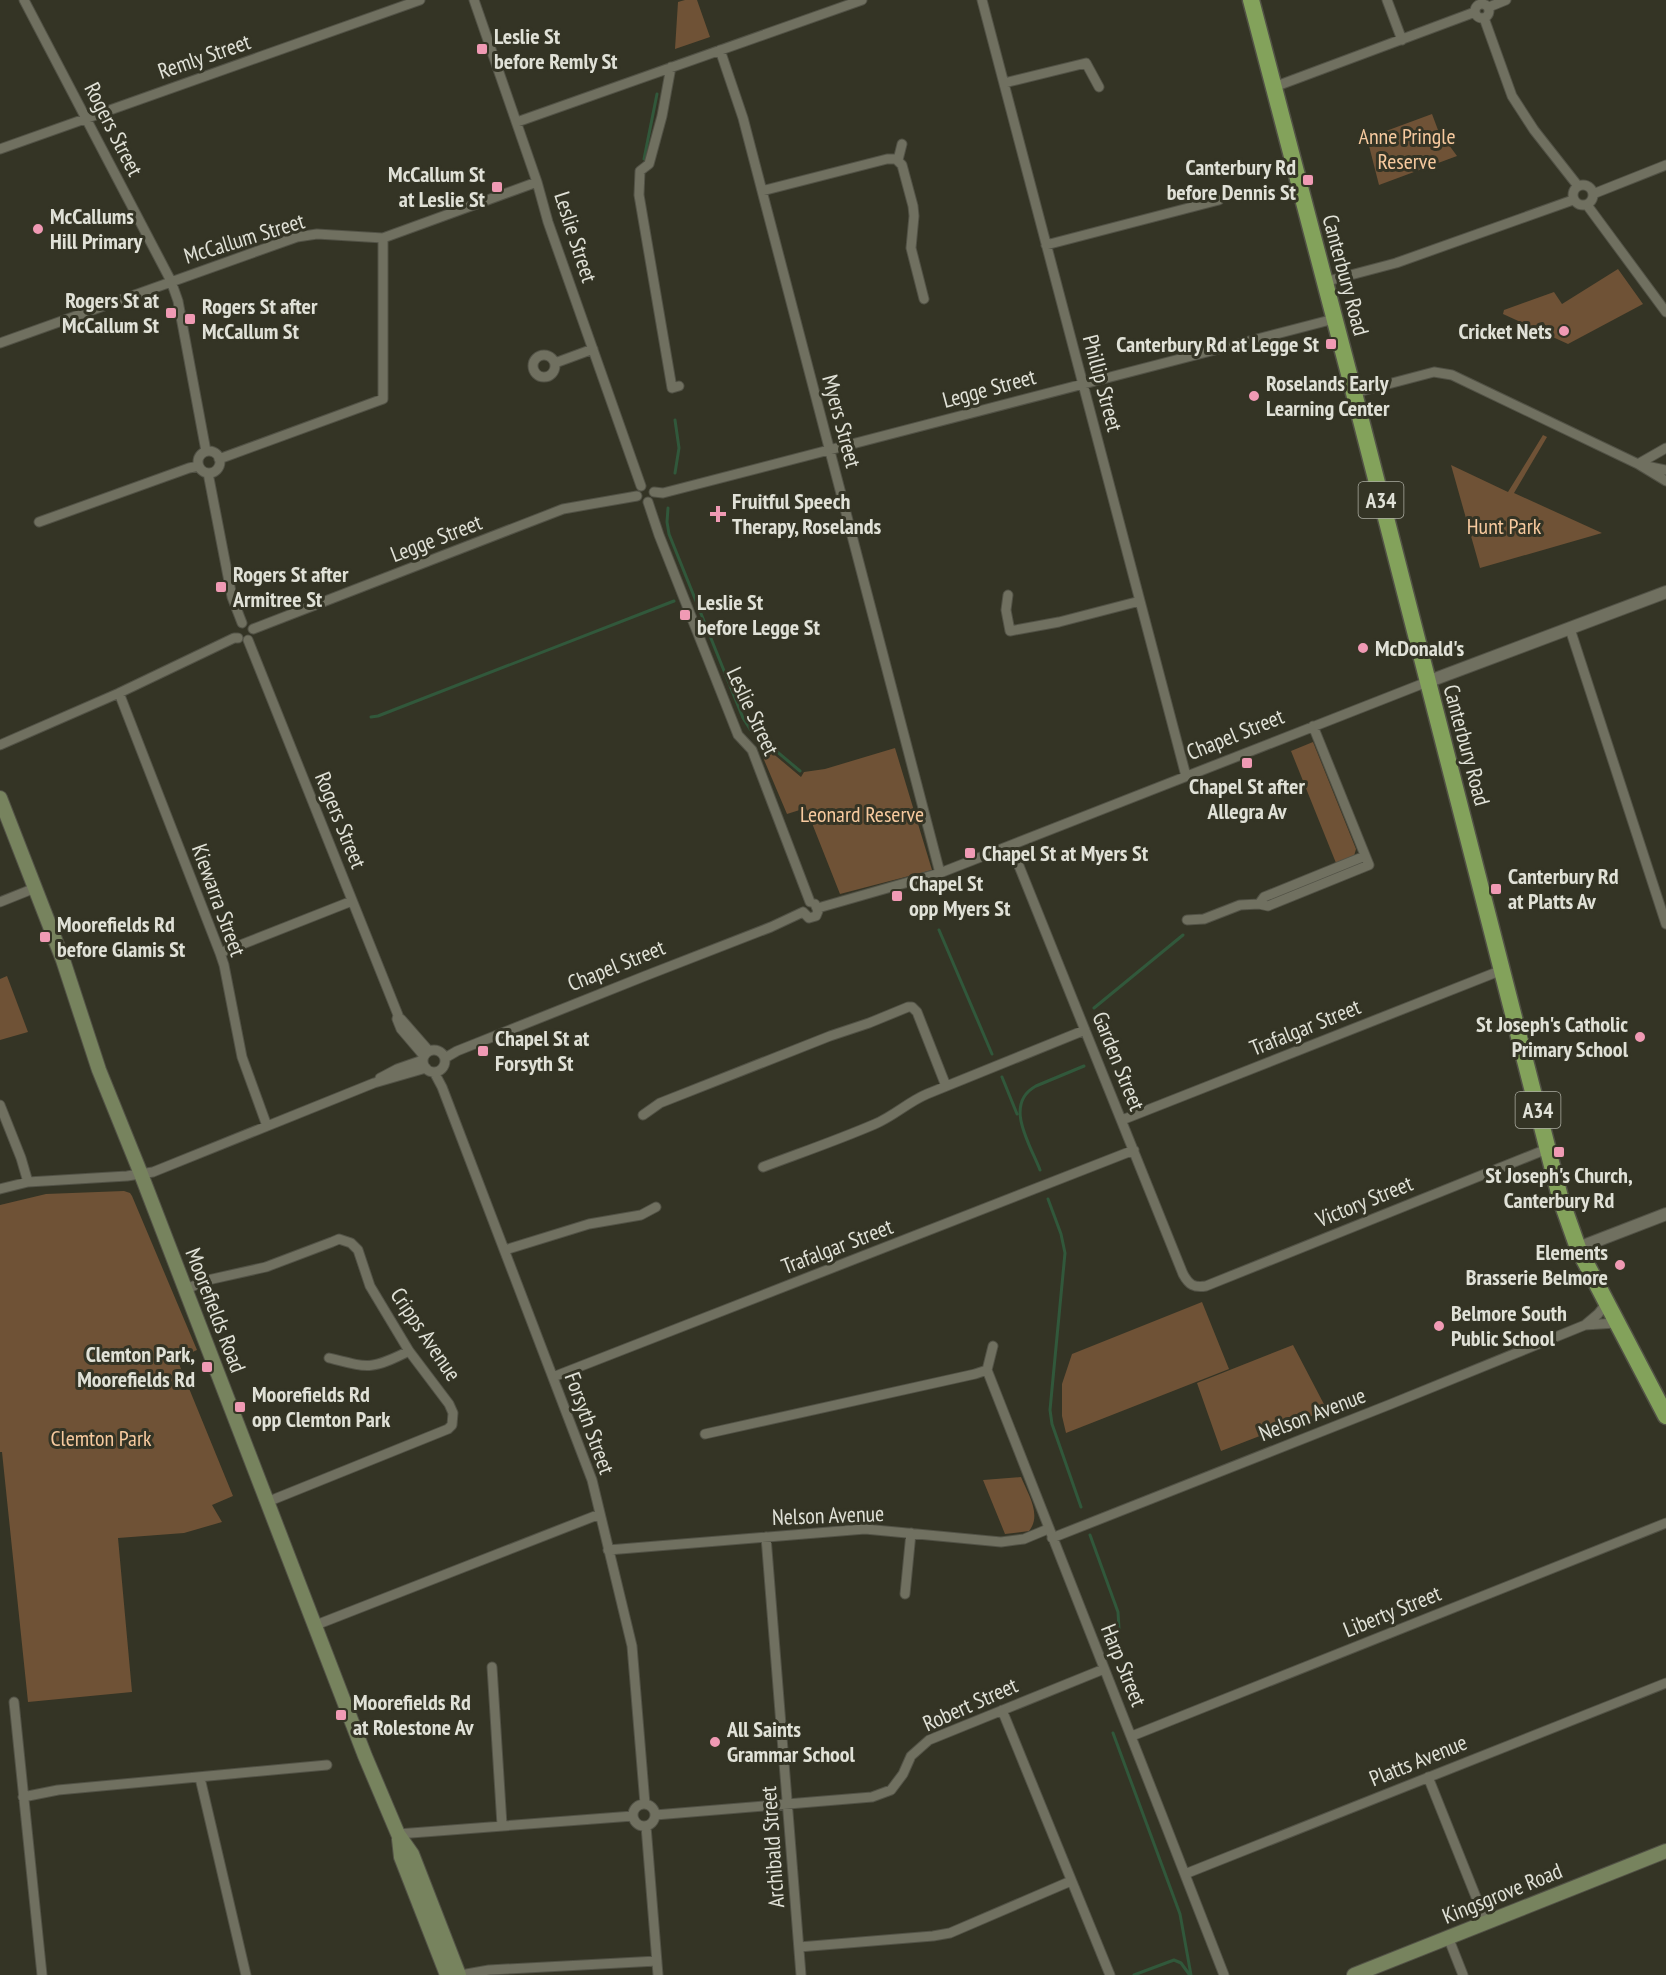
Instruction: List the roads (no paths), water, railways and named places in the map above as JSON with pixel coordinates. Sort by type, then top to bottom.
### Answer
[{"type":"highway","name":"Canterbury Road","points":[[1251,0],[1547,1149],[1569,1226],[1606,1304],[1666,1416]]},
{"type":"main road","name":"Moorefields Road","points":[[0,798],[63,960],[99,1070],[186,1289],[361,1747],[398,1834],[412,1854],[460,1975]]},
{"type":"main road","name":"Moorefields Road","points":[[398,1834],[401,1857],[447,1975]]},
{"type":"main road","name":"Kingsgrove Road","points":[[1354,1975],[1666,1851]]},
{"type":"street","name":"Rogers Street","points":[[24,0],[171,281],[178,301],[206,451]]},
{"type":"street","name":"Remly Street","points":[[0,149],[420,0]]},
{"type":"street","name":"Leslie Street","points":[[474,0],[517,122],[548,222],[641,486]]},
{"type":"street","points":[[517,122],[862,0]]},
{"type":"street","name":"Phillip Street","points":[[982,0],[1186,776]]},
{"type":"street","points":[[1387,0],[1402,40]]},
{"type":"street","points":[[1489,7],[1506,0]]},
{"type":"street","points":[[1274,87],[1475,12],[1479,4],[1484,3],[1489,7]]},
{"type":"street","points":[[1484,18],[1489,14],[1489,7]]},
{"type":"street","points":[[1475,12],[1479,17],[1484,18]]},
{"type":"street","points":[[1484,18],[1512,96],[1534,130],[1578,186]]},
{"type":"street","name":"Myers Street","points":[[720,50],[743,118],[940,873]]},
{"type":"street","points":[[1004,83],[1086,63],[1098,87]]},
{"type":"street","points":[[671,68],[662,116],[649,164],[640,171],[639,195],[672,388],[679,386]]},
{"type":"street","points":[[898,160],[902,144]]},
{"type":"street","points":[[762,191],[887,159],[898,160],[902,165],[913,206],[911,248],[924,299]]},
{"type":"street","points":[[1593,194],[1666,165]]},
{"type":"street","name":"McCallum Street","points":[[0,343],[297,237],[317,234],[383,238],[537,182]]},
{"type":"street","points":[[1578,186],[1587,186],[1593,194],[1592,200],[1587,205],[1581,206],[1573,200],[1572,193],[1578,186]]},
{"type":"street","points":[[1046,245],[1220,200]]},
{"type":"street","points":[[1324,282],[1396,263],[1573,200]]},
{"type":"street","points":[[1587,205],[1666,312]]},
{"type":"street","points":[[219,459],[383,399],[383,238]]},
{"type":"street","name":"Legge Street","points":[[654,492],[663,494],[1334,319]]},
{"type":"street","points":[[555,363],[592,349]]},
{"type":"street","points":[[1354,393],[1434,372],[1452,375],[1638,464],[1666,481]]},
{"type":"street","points":[[1638,464],[1666,448]]},
{"type":"street","points":[[206,451],[213,452],[219,459],[217,469],[208,473],[202,471],[199,466],[199,457],[206,451]]},
{"type":"street","points":[[1638,464],[1666,470]]},
{"type":"street","points":[[39,522],[199,466]]},
{"type":"street","points":[[208,473],[232,597],[242,623]]},
{"type":"street","points":[[641,486],[649,486],[654,492],[648,502],[640,501],[637,496],[641,486]]},
{"type":"street","name":"Legge Street","points":[[253,629],[563,509],[637,496]]},
{"type":"street","name":"Leslie Street","points":[[648,502],[658,534],[738,735],[752,750],[814,905]]},
{"type":"street","name":"Chapel Street","points":[[444,1058],[645,975],[771,927],[803,912],[806,917],[814,917],[818,914],[814,905],[940,873],[1313,726],[1666,592]]},
{"type":"street","points":[[1008,595],[1006,610],[1010,632],[1140,601]]},
{"type":"street","points":[[0,745],[119,693],[234,638],[248,640],[254,634],[248,623],[242,623],[236,629],[238,638]]},
{"type":"street","points":[[1570,629],[1666,924]]},
{"type":"street","name":"Rogers Street","points":[[248,640],[398,1015],[427,1062]]},
{"type":"street","name":"Kiewarra Street","points":[[119,693],[220,953],[242,1057],[267,1126]]},
{"type":"street","points":[[1187,920],[1204,919],[1240,905],[1259,904],[1264,897],[1367,860],[1313,726]]},
{"type":"street","name":"Garden Street","points":[[1011,846],[1183,1274],[1195,1287]]},
{"type":"street","points":[[0,902],[35,888]]},
{"type":"street","points":[[220,953],[352,902]]},
{"type":"street","name":"Trafalgar Street","points":[[1122,1120],[1502,970]]},
{"type":"street","points":[[643,1115],[660,1103],[908,1007],[912,1007],[917,1012],[946,1086]]},
{"type":"street","name":"Rogers Street","points":[[398,1015],[399,1026],[427,1062]]},
{"type":"street","points":[[763,1167],[875,1124],[914,1099],[1084,1030]]},
{"type":"street","points":[[374,1083],[408,1062],[412,1055],[408,1038]]},
{"type":"street","points":[[0,1189],[28,1182],[124,1177],[157,1170],[427,1062],[438,1051],[444,1058],[442,1068],[427,1062],[397,1069]]},
{"type":"street","name":"Forsyth Street","points":[[427,1062],[442,1087],[592,1480],[632,1646],[645,1804]]},
{"type":"street","points":[[0,1105],[28,1182]]},
{"type":"street","name":"Victory Street","points":[[1195,1287],[1206,1286],[1547,1149]]},
{"type":"street","name":"Trafalgar Street","points":[[553,1377],[1134,1150]]},
{"type":"street","points":[[505,1250],[589,1224],[641,1215],[656,1207]]},
{"type":"street","points":[[1578,1248],[1666,1214]]},
{"type":"street","name":"Cripps Avenue","points":[[186,1289],[218,1278],[266,1267],[332,1242],[345,1240],[351,1242],[358,1250],[370,1286],[409,1351],[449,1404],[454,1418],[451,1427],[267,1502]]},
{"type":"street","name":"Nelson Avenue","points":[[608,1550],[865,1529],[1001,1542],[1050,1533],[1390,1404],[1585,1325],[1606,1304]]},
{"type":"street","name":"Nelson Avenue","points":[[1585,1325],[1616,1323]]},
{"type":"street","points":[[705,1434],[975,1374],[987,1370],[993,1346]]},
{"type":"street","points":[[329,1358],[359,1366],[375,1366],[409,1351]]},
{"type":"street","name":"Harp Street","points":[[987,1370],[1224,1975]]},
{"type":"street","points":[[316,1625],[600,1514]]},
{"type":"street","name":"Liberty Street","points":[[1132,1736],[1666,1523]]},
{"type":"street","points":[[905,1594],[911,1533]]},
{"type":"street","name":"Archibald Street","points":[[766,1537],[801,1975]]},
{"type":"street","points":[[492,1666],[502,1825]]},
{"type":"street","name":"Robert Street","points":[[655,1815],[872,1797],[891,1790],[903,1774],[911,1756],[929,1740],[1104,1669]]},
{"type":"street","name":"Platts Avenue","points":[[1185,1874],[1666,1683]]},
{"type":"street","points":[[14,1702],[42,1975]]},
{"type":"street","points":[[1002,1710],[1110,1975]]},
{"type":"street","points":[[23,1797],[58,1790],[327,1765]]},
{"type":"street","points":[[1428,1777],[1486,1922]]},
{"type":"street","points":[[200,1778],[246,1975]]},
{"type":"street","points":[[645,1804],[651,1806],[655,1815],[653,1822],[646,1826],[637,1823],[633,1816],[635,1809],[645,1804]]},
{"type":"street","points":[[398,1834],[633,1816]]},
{"type":"street","points":[[646,1826],[658,1975]]},
{"type":"street","points":[[799,1947],[933,1936],[950,1932],[1071,1881]]},
{"type":"street","points":[[1448,1937],[1463,1975]]},
{"type":"street","points":[[460,1975],[489,1970],[657,1961]]},
{"type":"waterway","points":[[644,159],[657,94]]},
{"type":"waterway","points":[[675,420],[679,448],[675,473]]},
{"type":"waterway","points":[[668,508],[669,534],[743,718],[750,729],[800,771]]},
{"type":"waterway","points":[[371,717],[674,601]]},
{"type":"waterway","points":[[939,930],[992,1054]]},
{"type":"waterway","points":[[1094,1008],[1183,935]]},
{"type":"waterway","points":[[1040,1170],[1022,1125],[1021,1103],[1026,1094],[1036,1086],[1084,1066]]},
{"type":"waterway","points":[[1002,1077],[1017,1114]]},
{"type":"waterway","points":[[1048,1199],[1061,1234],[1065,1253],[1050,1410],[1052,1424],[1081,1507]]},
{"type":"waterway","points":[[1090,1535],[1118,1612],[1119,1629]]},
{"type":"waterway","points":[[1113,1733],[1180,1914],[1191,1975]]},
{"type":"waterway","points":[[1134,1975],[1174,1960],[1181,1963],[1189,1974]]},
{"type":"place","name":"Leslie St before Remly St","points":[[482,49]]},
{"type":"place","name":"Canterbury Rd before Dennis St","points":[[1308,180]]},
{"type":"place","name":"McCallum St at Leslie St","points":[[497,187]]},
{"type":"place","name":"McCallums Hill Primary","points":[[38,229]]},
{"type":"place","name":"Rogers St at McCallum St","points":[[171,313]]},
{"type":"place","name":"Rogers St after McCallum St","points":[[190,319]]},
{"type":"place","name":"Cricket Nets","points":[[1564,331]]},
{"type":"place","name":"Canterbury Rd at Legge St","points":[[1331,344]]},
{"type":"place","name":"Roselands Early Learning Center","points":[[1254,396]]},
{"type":"place","name":"Fruitful Speech Therapy, Roselands","points":[[718,514]]},
{"type":"place","name":"Rogers St after Armitree St","points":[[221,587]]},
{"type":"place","name":"Leslie St before Legge St","points":[[685,615]]},
{"type":"place","name":"McDonald's","points":[[1363,648]]},
{"type":"place","name":"Chapel St after Allegra Av","points":[[1247,763]]},
{"type":"place","name":"Chapel St at Myers St","points":[[970,853]]},
{"type":"place","name":"Canterbury Rd at Platts Av","points":[[1496,889]]},
{"type":"place","name":"Chapel St opp Myers St","points":[[897,896]]},
{"type":"place","name":"Moorefields Rd before Glamis St","points":[[45,937]]},
{"type":"place","name":"St Joseph's Catholic Primary School","points":[[1640,1037]]},
{"type":"place","name":"Chapel St at Forsyth St","points":[[483,1051]]},
{"type":"place","name":"St Joseph's Church, Canterbury Rd","points":[[1559,1152]]},
{"type":"place","name":"Elements Brasserie Belmore","points":[[1620,1265]]},
{"type":"place","name":"Belmore South Public School","points":[[1439,1326]]},
{"type":"place","name":"Clemton Park, Moorefields Rd","points":[[207,1367]]},
{"type":"place","name":"Moorefields Rd opp Clemton Park","points":[[240,1407]]},
{"type":"place","name":"Moorefields Rd at Rolestone Av","points":[[341,1715]]},
{"type":"place","name":"All Saints Grammar School","points":[[715,1742]]},
{"type":"park label","name":"Anne Pringle Reserve","points":[[1407,148]]},
{"type":"park label","name":"Hunt Park","points":[[1504,526]]},
{"type":"park label","name":"Leonard Reserve","points":[[862,814]]},
{"type":"park label","name":"Clemton Park","points":[[101,1438]]}]
